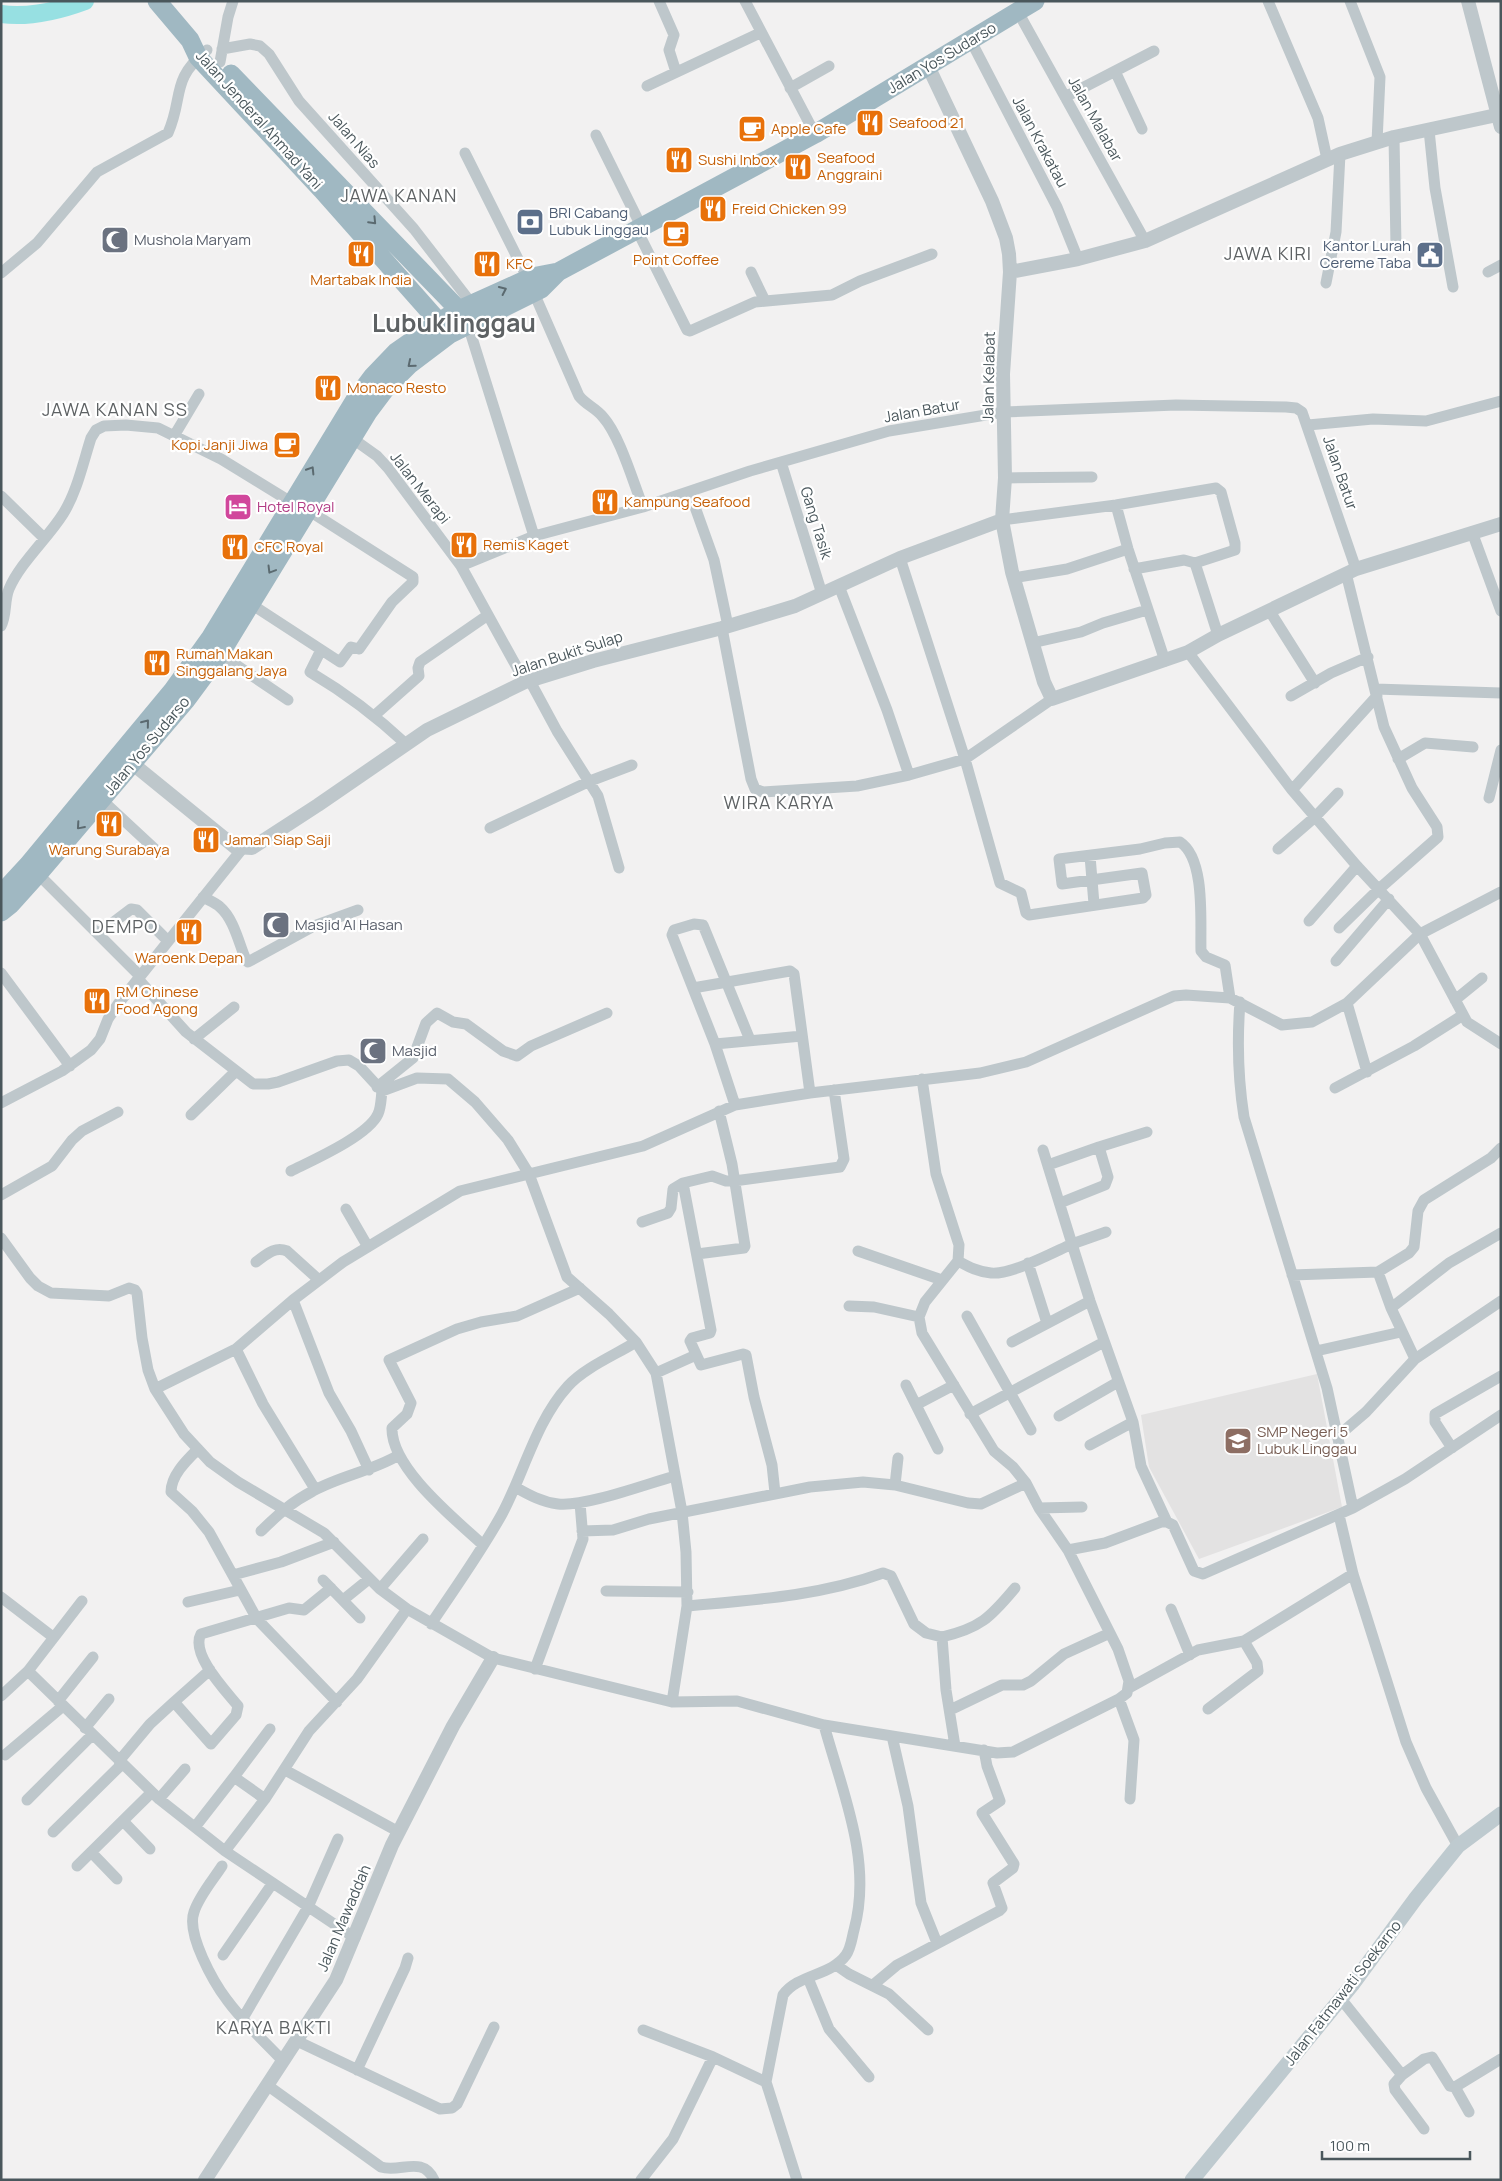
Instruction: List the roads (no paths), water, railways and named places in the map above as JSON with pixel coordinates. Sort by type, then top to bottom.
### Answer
[{"type":"highway","name":"Jalan Yos Sudarso","points":[[1,912],[11,904],[102,800],[173,690],[300,506],[345,434],[355,400],[373,376],[396,352],[444,328],[466,313],[531,286],[558,272],[815,134],[971,42],[1035,1]]},
{"type":"highway","name":"Jalan Jenderal Ahmad Yani","points":[[158,2],[190,40],[212,55],[466,313]]},
{"type":"highway","name":"Jalan Jenderal Ahmad Yani","points":[[212,55],[328,196],[444,328]]},
{"type":"highway","name":"Jalan Yos Sudarso","points":[[1,894],[128,758],[186,700],[220,654],[251,604],[300,506]]},
{"type":"main road","name":"Jalan Fatmawati Soekarno","points":[[1192,2180],[1341,1999],[1416,1898],[1458,1846],[1501,1814]]},
{"type":"street","points":[[1,273],[36,243],[97,172],[168,133],[182,78],[212,55],[233,1]]},
{"type":"street","points":[[659,1],[674,35],[669,50],[676,72]]},
{"type":"street","points":[[745,1],[760,33],[815,134]]},
{"type":"street","points":[[1268,1],[1334,157],[1336,225],[1326,283]]},
{"type":"street","points":[[1350,1],[1380,77],[1377,142]]},
{"type":"street","points":[[1010,272],[1078,259],[1145,241],[1334,157],[1377,142],[1429,130],[1500,118],[1468,1]]},
{"type":"street","name":"Jalan Malabar","points":[[1018,12],[1145,241]]},
{"type":"street","points":[[647,86],[760,33]]},
{"type":"street","name":"Jalan Krakatau","points":[[971,42],[1058,207],[1078,259]]},
{"type":"street","name":"Jalan Nias","points":[[212,55],[250,44],[260,46],[269,54],[300,101],[414,229],[466,313]]},
{"type":"street","points":[[1065,97],[1154,51]]},
{"type":"street","points":[[790,88],[829,66]]},
{"type":"street","name":"Jalan Kelabat","points":[[928,66],[992,201],[1006,238],[1010,272],[1003,350],[1005,478],[1002,520],[1013,578],[1044,682],[1052,699]]},
{"type":"street","points":[[1115,71],[1142,129]]},
{"type":"street","points":[[1429,130],[1435,188],[1453,287]]},
{"type":"street","points":[[596,135],[687,330],[694,330],[747,304],[832,295],[860,281],[932,254]]},
{"type":"street","points":[[1394,137],[1396,246]]},
{"type":"street","points":[[465,153],[531,286],[579,396],[583,402],[603,416],[612,429],[643,508]]},
{"type":"street","points":[[1488,272],[1501,265]]},
{"type":"street","points":[[752,272],[765,301]]},
{"type":"street","points":[[466,313],[534,536]]},
{"type":"street","points":[[174,436],[199,394]]},
{"type":"street","points":[[1308,425],[1373,418],[1426,421],[1501,401]]},
{"type":"street","name":"Jalan Batur","points":[[460,566],[534,536],[643,508],[781,462],[888,431],[1004,412],[1176,405],[1296,408],[1302,412],[1308,425],[1351,571],[1384,727],[1412,788],[1437,827],[1438,837],[1379,888]]},
{"type":"street","points":[[1,626],[4,620],[9,588],[63,514],[73,493],[91,438],[96,430],[104,426],[126,425],[158,428],[221,459],[300,506],[413,577],[414,580],[392,602],[359,649],[351,647],[340,662],[251,604]]},
{"type":"street","name":"Jalan Merapi","points":[[345,434],[377,456],[388,468],[460,566],[527,681],[598,796],[619,868]]},
{"type":"street","name":"Gang Tasik","points":[[781,462],[822,594]]},
{"type":"street","points":[[1005,478],[1092,477]]},
{"type":"street","points":[[1002,520],[1211,488],[1219,490],[1235,544],[1235,550],[1195,563],[1184,560],[1134,569]]},
{"type":"street","points":[[690,493],[714,560],[751,780],[755,789],[763,792],[857,786],[909,775],[965,759],[1052,699],[1188,652],[1218,634],[1351,571],[1501,524]]},
{"type":"street","points":[[1,496],[44,538]]},
{"type":"street","points":[[1116,504],[1147,610],[1166,661]]},
{"type":"street","name":"Jalan Bukit Sulap","points":[[242,849],[252,848],[427,730],[527,681],[593,661],[725,627],[796,606],[900,558],[1002,520]]},
{"type":"street","points":[[1472,532],[1501,611]]},
{"type":"street","points":[[1013,578],[1067,569],[1128,549]]},
{"type":"street","points":[[900,558],[965,759],[997,877],[1000,883],[1021,893],[1026,913],[1029,915],[1143,898],[1146,895],[1142,873],[1061,883],[1059,860],[1180,842],[1190,852],[1198,882],[1201,951],[1206,957],[1225,965],[1235,1000],[1239,1087],[1244,1117],[1327,1388],[1353,1508]]},
{"type":"street","points":[[1195,563],[1218,634]]},
{"type":"street","points":[[838,586],[887,710],[909,775]]},
{"type":"street","points":[[1032,643],[1081,632],[1103,623],[1147,610]]},
{"type":"street","points":[[1269,610],[1314,683]]},
{"type":"street","points":[[375,715],[419,676],[418,668],[420,662],[488,615]]},
{"type":"street","points":[[322,650],[310,672],[350,696],[375,715],[406,744]]},
{"type":"street","points":[[1188,652],[1292,790],[1357,866],[1420,934],[1467,1022],[1475,1029],[1501,1044]]},
{"type":"street","points":[[220,654],[288,700]]},
{"type":"street","points":[[1291,696],[1368,657]]},
{"type":"street","points":[[1292,790],[1376,692],[1501,693]]},
{"type":"street","points":[[1398,760],[1425,743],[1473,747]]},
{"type":"street","points":[[1489,798],[1501,750]]},
{"type":"street","points":[[1,1103],[70,1066],[91,1050],[100,1040],[108,1019],[242,849],[235,847],[128,758]]},
{"type":"street","points":[[490,828],[590,781],[632,765]]},
{"type":"street","points":[[1278,849],[1315,817],[1338,793]]},
{"type":"street","points":[[102,800],[158,852]]},
{"type":"street","points":[[1090,856],[1094,904]]},
{"type":"street","points":[[1309,921],[1357,866]]},
{"type":"street","points":[[38,874],[98,934],[194,1039],[253,1084],[278,1082],[337,1061],[349,1060],[378,1087],[379,1112],[375,1120],[364,1130],[337,1148],[291,1171]]},
{"type":"street","points":[[1340,928],[1379,888]]},
{"type":"street","points":[[154,1389],[236,1349],[319,1280],[453,1194],[644,1146],[734,1105],[810,1093],[980,1073],[1026,1062],[1174,996],[1186,995],[1235,1000],[1282,1025],[1312,1022],[1347,1003],[1420,934],[1501,892]]},
{"type":"street","points":[[203,897],[220,906],[224,911],[248,962],[314,926],[358,910]]},
{"type":"street","points":[[1336,962],[1389,899]]},
{"type":"street","points":[[98,934],[131,909],[137,910],[168,941]]},
{"type":"street","points":[[734,1105],[715,1044],[672,935],[674,930],[700,924],[706,930],[725,982],[750,1040]]},
{"type":"street","points":[[693,988],[790,971],[794,974],[810,1093]]},
{"type":"street","points":[[1,973],[70,1066]]},
{"type":"street","points":[[1455,1000],[1482,978]]},
{"type":"street","points":[[1347,1003],[1367,1072]]},
{"type":"street","points":[[194,1039],[234,1007]]},
{"type":"street","points":[[378,1087],[413,1058],[426,1023],[437,1014],[453,1022],[466,1024],[503,1051],[517,1056],[531,1046],[607,1013]]},
{"type":"street","points":[[1335,1088],[1414,1046],[1463,1015]]},
{"type":"street","points":[[715,1044],[802,1036]]},
{"type":"street","points":[[191,1115],[236,1071]]},
{"type":"street","points":[[378,1087],[417,1078],[448,1079],[475,1102],[508,1140],[529,1174],[567,1277],[609,1314],[636,1342],[656,1373],[682,1512],[688,1592],[672,1702]]},
{"type":"street","points":[[1,1238],[30,1278],[38,1286],[51,1293],[109,1296],[128,1288],[135,1290],[148,1370],[154,1389],[184,1434],[210,1462],[282,1510],[314,1526],[334,1542],[380,1589],[407,1609],[493,1658],[672,1702],[738,1701],[824,1725],[1004,1753],[1021,1750],[1119,1699],[1128,1693],[1129,1688],[1118,1649],[1068,1550],[1038,1508],[1026,1483],[1013,1467],[994,1451],[922,1334],[919,1317],[925,1302],[958,1261],[959,1245],[936,1174],[922,1079]]},
{"type":"street","points":[[642,1222],[668,1213],[671,1208],[673,1189],[683,1182],[712,1176],[726,1181],[734,1181],[840,1167],[844,1160],[834,1090]]},
{"type":"street","points":[[697,1254],[745,1247],[734,1181],[719,1111]]},
{"type":"street","points":[[1,1195],[52,1166],[72,1140],[82,1131],[118,1112]]},
{"type":"street","points":[[1048,1164],[1147,1132]]},
{"type":"street","points":[[1060,1204],[1106,1185],[1108,1178],[1099,1147]]},
{"type":"street","points":[[1292,1275],[1378,1272],[1409,1253],[1414,1247],[1418,1211],[1424,1200],[1491,1158],[1501,1148]]},
{"type":"street","points":[[1043,1150],[1090,1301],[1133,1422],[1142,1466],[1167,1522]]},
{"type":"street","points":[[683,1182],[711,1332],[691,1339],[701,1365],[743,1354],[746,1355],[754,1397],[772,1465],[775,1493]]},
{"type":"street","points":[[346,1209],[368,1247]]},
{"type":"street","points":[[958,1261],[974,1270],[992,1273],[1006,1272],[1106,1232]]},
{"type":"street","points":[[1391,1308],[1449,1263],[1501,1233]]},
{"type":"street","points":[[256,1262],[274,1249],[282,1249],[287,1251],[319,1280]]},
{"type":"street","points":[[858,1251],[942,1280]]},
{"type":"street","points":[[1028,1263],[1047,1323]]},
{"type":"street","points":[[1378,1272],[1401,1332],[1415,1360]]},
{"type":"street","points":[[483,1545],[419,1483],[399,1455],[392,1428],[407,1414],[411,1403],[389,1360],[457,1329],[481,1322],[517,1316],[580,1288]]},
{"type":"street","points":[[293,1300],[329,1393],[351,1431],[369,1470]]},
{"type":"street","points":[[1012,1342],[1090,1301]]},
{"type":"street","points":[[1338,1436],[1366,1412],[1415,1360],[1501,1301]]},
{"type":"street","points":[[849,1306],[874,1308],[919,1317]]},
{"type":"street","points":[[967,1316],[1031,1430]]},
{"type":"street","points":[[1316,1351],[1401,1332]]},
{"type":"street","points":[[431,1624],[483,1545],[515,1487],[528,1453],[556,1402],[568,1386],[577,1378],[636,1342]]},
{"type":"street","points":[[970,1414],[1104,1342]]},
{"type":"street","points":[[236,1349],[263,1404],[315,1490]]},
{"type":"street","points":[[656,1373],[696,1355]]},
{"type":"street","points":[[1452,1448],[1435,1422],[1435,1414],[1501,1376]]},
{"type":"street","points":[[1059,1416],[1118,1382]]},
{"type":"street","points":[[906,1385],[938,1449]]},
{"type":"street","points":[[916,1405],[954,1385]]},
{"type":"street","points":[[1068,1550],[1105,1543],[1161,1522],[1167,1522],[1173,1525],[1194,1571],[1203,1574],[1353,1508],[1405,1479],[1501,1415]]},
{"type":"street","points":[[1090,1445],[1133,1422]]},
{"type":"street","points":[[198,1449],[185,1462],[174,1478],[172,1492],[192,1511],[209,1532],[257,1619],[337,1702]]},
{"type":"street","points":[[261,1531],[282,1510],[315,1490],[369,1470],[399,1455]]},
{"type":"street","points":[[895,1485],[898,1458]]},
{"type":"street","points":[[515,1487],[545,1501],[560,1504],[580,1503],[674,1476]]},
{"type":"street","points":[[582,1531],[620,1528],[649,1519],[810,1486],[862,1482],[895,1485],[968,1503],[980,1504],[1026,1483]]},
{"type":"street","points":[[536,1669],[583,1539],[580,1503]]},
{"type":"street","points":[[1038,1508],[1082,1507]]},
{"type":"street","points":[[1339,1515],[1353,1574],[1406,1742],[1426,1788],[1458,1846]]},
{"type":"street","points":[[380,1589],[423,1539]]},
{"type":"street","points":[[233,1574],[281,1562],[334,1542]]},
{"type":"street","points":[[687,1606],[808,1594],[861,1581],[883,1573],[891,1576],[914,1624],[919,1630],[942,1637],[964,1632],[984,1622],[1015,1588]]},
{"type":"street","points":[[1129,1688],[1206,1648],[1244,1641],[1353,1574]]},
{"type":"street","points":[[343,1600],[369,1579]]},
{"type":"street","points":[[174,1702],[208,1742],[213,1743],[236,1715],[238,1706],[210,1670],[198,1643],[201,1634],[289,1608],[304,1610],[327,1584],[360,1618]]},
{"type":"street","points":[[188,1602],[240,1590]]},
{"type":"street","points":[[606,1591],[688,1592]]},
{"type":"street","points":[[1,1597],[53,1638]]},
{"type":"street","points":[[1,1696],[28,1671],[82,1601]]},
{"type":"street","points":[[225,1851],[265,1799],[309,1731],[357,1679],[407,1609]]},
{"type":"street","points":[[1171,1609],[1190,1655]]},
{"type":"street","points":[[950,1710],[1002,1685],[1024,1685],[1064,1654],[1110,1633]]},
{"type":"street","points":[[942,1637],[955,1746]]},
{"type":"street","points":[[1208,1709],[1258,1671],[1257,1663],[1244,1641]]},
{"type":"street","points":[[5,1755],[60,1704],[93,1657]]},
{"type":"street","name":"Jalan Mawaddah","points":[[205,2180],[336,1980],[399,1832],[454,1726],[493,1658]]},
{"type":"street","points":[[53,1832],[120,1762],[150,1724],[210,1670]]},
{"type":"street","points":[[28,1671],[156,1796],[225,1851],[355,1938]]},
{"type":"street","points":[[27,1800],[89,1732],[109,1699]]},
{"type":"street","points":[[1119,1699],[1134,1740],[1130,1799]]},
{"type":"street","points":[[797,2180],[766,2082],[784,1995],[789,1988],[836,1965],[848,1953],[857,1919],[861,1886],[856,1838],[824,1725]]},
{"type":"street","points":[[195,1827],[270,1729]]},
{"type":"street","points":[[892,1736],[908,1806],[921,1903],[938,1943]]},
{"type":"street","points":[[873,1985],[897,1964],[999,1911],[1001,1904],[994,1880],[1014,1866],[1000,1838],[982,1813],[1000,1801],[987,1766],[984,1750]]},
{"type":"street","points":[[77,1866],[123,1821],[156,1796],[185,1769]]},
{"type":"street","points":[[284,1770],[399,1832]]},
{"type":"street","points":[[234,1777],[265,1799]]},
{"type":"street","points":[[123,1821],[150,1849]]},
{"type":"street","points":[[243,2018],[308,1907],[338,1839]]},
{"type":"street","points":[[91,1852],[117,1879]]},
{"type":"street","points":[[222,1866],[194,1912],[192,1929],[208,1967],[227,2000],[282,2060]]},
{"type":"street","points":[[222,1955],[272,1884]]},
{"type":"street","points":[[357,2070],[406,1968],[408,1958]]},
{"type":"street","points":[[836,1965],[849,1974],[890,1994],[928,2030]]},
{"type":"street","points":[[808,1978],[828,2029],[870,2077]]},
{"type":"street","points":[[1341,1999],[1402,2075]]},
{"type":"street","points":[[296,2041],[440,2109],[452,2108],[457,2104],[494,2027]]},
{"type":"street","points":[[644,2030],[713,2057],[766,2082]]},
{"type":"street","points":[[641,2180],[673,2138],[713,2057]]},
{"type":"street","points":[[1424,2129],[1394,2090],[1394,2084],[1402,2075],[1424,2058],[1430,2057],[1434,2059],[1450,2086],[1455,2087],[1469,2112]]},
{"type":"street","points":[[1455,2087],[1501,2059]]},
{"type":"street","points":[[267,2085],[322,2122],[381,2167],[387,2169],[422,2167],[431,2172],[434,2180]]},
{"type":"waterway","points":[[1,14],[23,15],[44,13],[85,1]]},
{"type":"place","name":"Seafood 21","points":[[870,123]]},
{"type":"place","name":"Apple Cafe","points":[[752,129]]},
{"type":"place","name":"Sushi Inbox","points":[[679,160]]},
{"type":"place","name":"Seafood Anggraini","points":[[798,167]]},
{"type":"place","name":"Freid Chicken 99","points":[[713,209]]},
{"type":"place","name":"BRI Cabang Lubuk Linggau","points":[[530,222]]},
{"type":"place","name":"Point Coffee","points":[[676,234]]},
{"type":"place","name":"Mushola Maryam","points":[[115,240]]},
{"type":"place","name":"Martabak India","points":[[361,254]]},
{"type":"place","name":"Kantor Lurah Cereme Taba","points":[[1430,255]]},
{"type":"place","name":"KFC","points":[[487,264]]},
{"type":"place","name":"Monaco Resto","points":[[328,388]]},
{"type":"place","name":"Kopi Janji Jiwa","points":[[287,445]]},
{"type":"place","name":"Kampung Seafood","points":[[605,502]]},
{"type":"place","name":"Hotel Royal","points":[[238,507]]},
{"type":"place","name":"Remis Kaget","points":[[464,545]]},
{"type":"place","name":"CFC Royal","points":[[235,547]]},
{"type":"place","name":"Rumah Makan Singgalang Jaya","points":[[157,663]]},
{"type":"place","name":"Warung Surabaya","points":[[109,824]]},
{"type":"place","name":"Jaman Siap Saji","points":[[206,840]]},
{"type":"place","name":"Masjid Al Hasan","points":[[276,925]]},
{"type":"place","name":"Waroenk Depan","points":[[189,932]]},
{"type":"place","name":"RM Chinese Food Agong","points":[[97,1001]]},
{"type":"place","name":"Masjid","points":[[373,1051]]},
{"type":"place","name":"SMP Negeri 5 Lubuk Linggau","points":[[1238,1441]]},
{"type":"district","name":"JAWA KANAN","points":[[399,196]]},
{"type":"district","name":"JAWA KIRI","points":[[1268,254]]},
{"type":"district","name":"Lubuklinggau","points":[[454,323]]},
{"type":"district","name":"JAWA KANAN SS","points":[[115,410]]},
{"type":"district","name":"WIRA KARYA","points":[[779,803]]},
{"type":"district","name":"DEMPO","points":[[125,927]]},
{"type":"district","name":"KARYA BAKTI","points":[[274,2028]]}]
